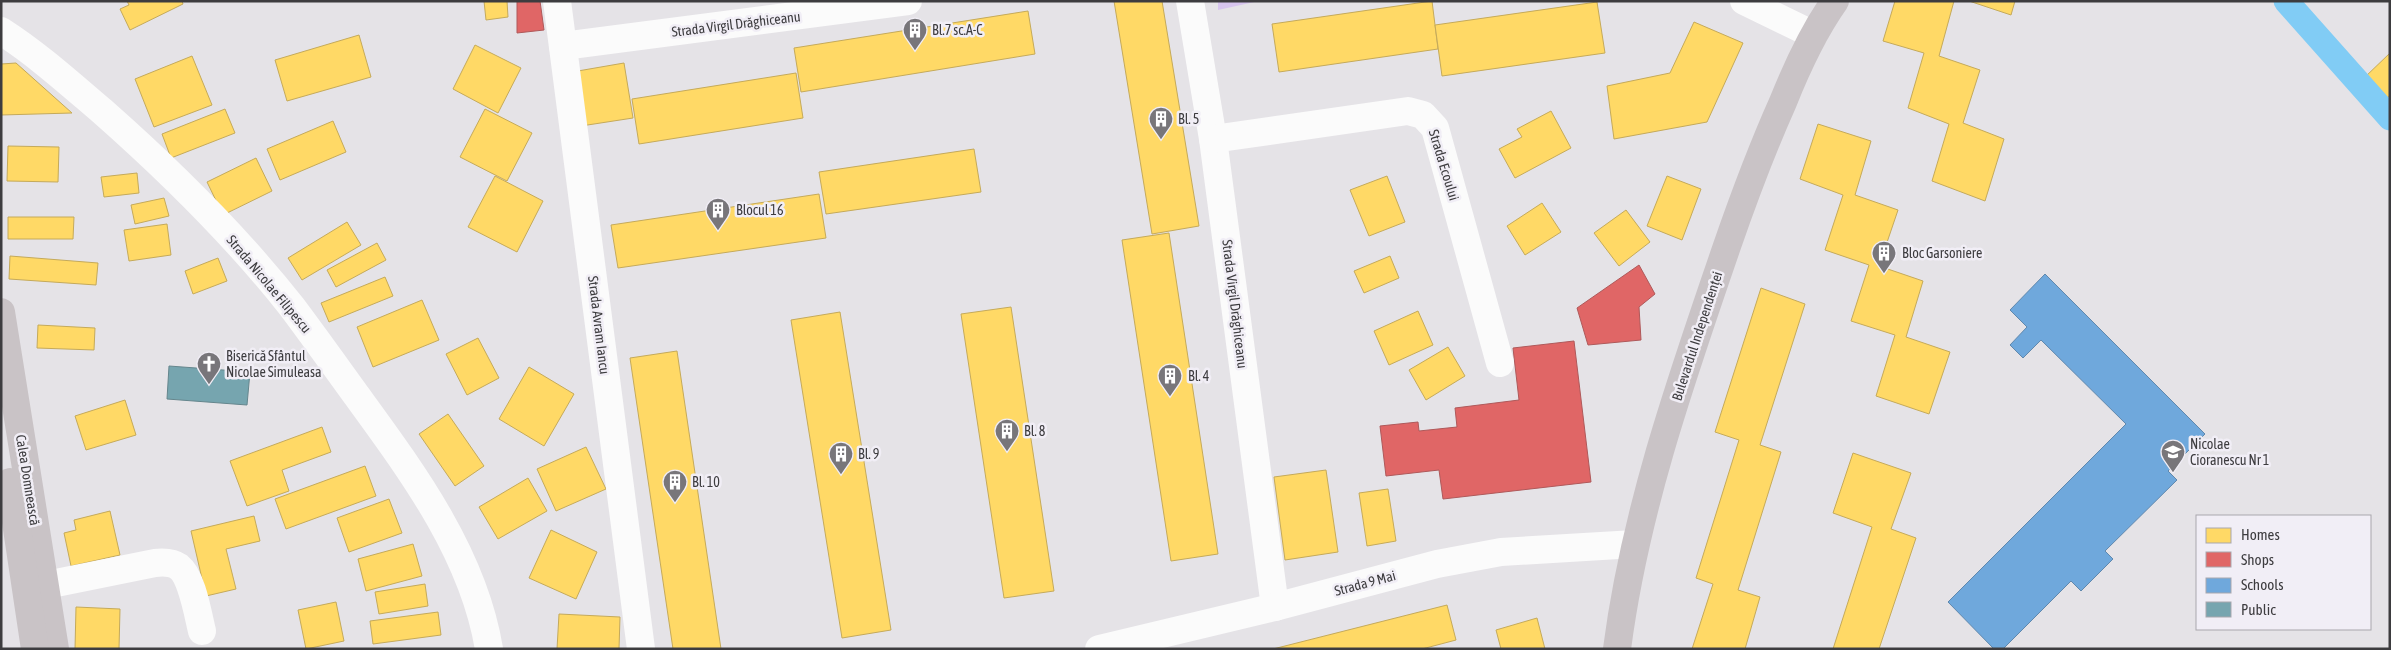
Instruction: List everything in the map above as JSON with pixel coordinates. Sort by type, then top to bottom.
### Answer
[{"type":"main road","name":"Bulevardul Independenței","points":[[1617,649],[1635,544],[1680,388],[1745,194],[1797,69],[1814,35],[1835,1]]},
{"type":"main road","name":"Calea Domnească","points":[[1,312],[55,649]]},
{"type":"main road","name":"Calea Domnească","points":[[1,428],[35,649]]},
{"type":"street","name":"Strada Avram Iancu","points":[[557,1],[641,649]]},
{"type":"street","name":"Strada Virgil Drăghiceanu","points":[[563,46],[908,1]]},
{"type":"street","name":"Strada Virgil Drăghiceanu","points":[[1190,1],[1214,138],[1274,607]]},
{"type":"street","points":[[1744,1],[1814,35]]},
{"type":"street","name":"Strada Nicolae Filipescu","points":[[1,31],[54,70],[145,150],[218,223],[291,306],[391,442],[428,498],[463,563],[477,599],[489,649]]},
{"type":"street","name":"Strada Ecoului","points":[[1214,138],[1408,111],[1423,115],[1435,128],[1500,363]]},
{"type":"street","name":"Strada 9 Mai","points":[[1099,649],[1274,607],[1437,564],[1501,552],[1635,544]]},
{"type":"street","points":[[46,585],[155,563],[169,562],[180,567],[187,578],[202,631]]},
{"type":"shaded area","points":[[1218,1],[1259,1],[1218,10]]},
{"type":"building: Homes","points":[[127,1],[182,1],[183,4],[130,30],[120,9],[129,5]]},
{"type":"building: Homes","points":[[484,1],[507,1],[508,17],[486,20]]},
{"type":"building: Homes","name":"Bl. 5","points":[[1114,1],[1162,1],[1199,226],[1152,234]]},
{"type":"building: Homes","points":[[1432,1],[1438,49],[1279,72],[1272,24]]},
{"type":"building: Homes","points":[[1895,1],[1954,1],[1939,56],[1980,70],[1963,123],[2004,139],[1985,201],[1932,181],[1949,124],[1908,108],[1924,53],[1883,41]]},
{"type":"building: Homes","points":[[1969,1],[2015,1],[2011,15]]},
{"type":"building: Homes","points":[[1597,2],[1605,53],[1442,76],[1435,25]]},
{"type":"building: Homes","name":"Bl.7 sc.A-C","points":[[1028,11],[1035,54],[801,92],[794,48]]},
{"type":"building: Homes","points":[[1694,22],[1743,43],[1707,122],[1614,139],[1607,86],[1670,73]]},
{"type":"building: Homes","points":[[359,35],[371,77],[287,101],[275,60]]},
{"type":"building: Homes","points":[[475,45],[521,68],[498,113],[453,89]]},
{"type":"building: Homes","points":[[2390,53],[2390,96],[2385,99],[2364,78]]},
{"type":"building: Homes","points":[[192,56],[212,105],[154,127],[135,79]]},
{"type":"building: Homes","points":[[16,63],[72,113],[1,115],[1,64]]},
{"type":"building: Homes","points":[[624,63],[633,118],[581,126],[572,72]]},
{"type":"building: Homes","points":[[796,73],[803,118],[639,144],[632,99]]},
{"type":"building: Homes","points":[[225,109],[235,133],[171,158],[162,134]]},
{"type":"building: Homes","points":[[485,109],[532,133],[507,181],[460,157]]},
{"type":"building: Homes","points":[[1551,111],[1571,148],[1515,178],[1499,149],[1522,137],[1517,129]]},
{"type":"building: Homes","points":[[333,121],[346,152],[280,180],[267,149]]},
{"type":"building: Homes","name":"Bloc Garsoniere","points":[[1818,124],[1871,141],[1855,195],[1898,210],[1879,266],[1923,281],[1906,337],[1950,352],[1929,414],[1876,396],[1895,335],[1851,321],[1869,265],[1825,250],[1843,195],[1800,179]]},
{"type":"building: Homes","points":[[8,146],[59,147],[58,182],[7,181]]},
{"type":"building: Homes","points":[[974,149],[981,192],[826,214],[819,172]]},
{"type":"building: Homes","points":[[256,158],[272,191],[223,215],[207,182]]},
{"type":"building: Homes","points":[[137,173],[139,193],[104,197],[101,177]]},
{"type":"building: Homes","points":[[495,176],[543,201],[517,252],[468,227]]},
{"type":"building: Homes","points":[[1387,176],[1405,222],[1369,236],[1350,190]]},
{"type":"building: Homes","points":[[1667,176],[1701,189],[1682,240],[1647,226]]},
{"type":"building: Homes","name":"Blocul 16","points":[[819,194],[826,238],[618,268],[611,225]]},
{"type":"building: Homes","points":[[164,198],[169,216],[135,224],[131,205]]},
{"type":"building: Homes","points":[[1542,203],[1561,232],[1525,255],[1507,226]]},
{"type":"building: Homes","points":[[1626,210],[1650,242],[1619,266],[1594,233]]},
{"type":"building: Homes","points":[[8,217],[74,217],[73,239],[8,239]]},
{"type":"building: Homes","points":[[347,222],[361,245],[302,280],[288,258]]},
{"type":"building: Homes","points":[[167,224],[171,255],[129,261],[124,230]]},
{"type":"building: Homes","name":"Bl. 4","points":[[1169,233],[1218,554],[1171,561],[1122,240]]},
{"type":"building: Homes","points":[[377,243],[386,260],[336,287],[327,270]]},
{"type":"building: Homes","points":[[10,256],[98,263],[96,285],[9,279]]},
{"type":"building: Homes","points":[[1390,256],[1399,278],[1364,293],[1354,271]]},
{"type":"building: Homes","points":[[218,258],[227,281],[193,294],[185,271]]},
{"type":"building: Homes","points":[[385,277],[393,296],[329,322],[321,303]]},
{"type":"building: Homes","points":[[1761,288],[1805,304],[1760,445],[1781,452],[1738,590],[1760,597],[1745,649],[1692,649],[1713,584],[1696,578],[1739,440],[1715,432]]},
{"type":"building: Homes","points":[[422,300],[439,340],[373,367],[357,327]]},
{"type":"building: Homes","name":"Bl. 8","points":[[1011,307],[1054,591],[1004,598],[961,314]]},
{"type":"building: Homes","points":[[1418,311],[1433,345],[1389,365],[1374,331]]},
{"type":"building: Homes","name":"Bl. 9","points":[[840,312],[891,630],[842,638],[791,320]]},
{"type":"building: Homes","points":[[38,325],[95,328],[94,350],[37,348]]},
{"type":"building: Homes","points":[[478,338],[499,378],[467,395],[446,354]]},
{"type":"building: Homes","points":[[1448,347],[1465,376],[1426,400],[1409,370]]},
{"type":"building: Homes","name":"Bl. 10","points":[[677,351],[721,649],[673,649],[630,358]]},
{"type":"building: Homes","points":[[529,367],[574,394],[544,446],[499,419]]},
{"type":"building: Homes","points":[[125,400],[136,435],[86,450],[75,416]]},
{"type":"building: Homes","points":[[448,414],[484,466],[455,486],[419,434]]},
{"type":"building: Homes","points":[[322,427],[331,452],[282,470],[289,491],[247,506],[230,461]]},
{"type":"building: Homes","points":[[586,447],[606,489],[556,511],[537,469]]},
{"type":"building: Homes","points":[[1853,453],[1911,473],[1891,529],[1916,538],[1879,649],[1833,649],[1872,527],[1833,513]]},
{"type":"building: Homes","points":[[365,466],[376,496],[286,529],[275,499]]},
{"type":"building: Homes","points":[[1326,470],[1338,552],[1285,560],[1274,477]]},
{"type":"building: Homes","points":[[528,478],[547,511],[498,539],[479,507]]},
{"type":"building: Homes","points":[[1388,489],[1396,541],[1367,546],[1359,493]]},
{"type":"building: Homes","points":[[389,499],[402,533],[349,552],[337,518]]},
{"type":"building: Homes","points":[[110,511],[120,555],[71,566],[64,533],[76,530],[74,520]]},
{"type":"building: Homes","points":[[254,516],[260,541],[226,549],[236,589],[206,596],[191,531]]},
{"type":"building: Homes","points":[[551,530],[597,552],[576,599],[529,578]]},
{"type":"building: Homes","points":[[413,544],[422,576],[366,591],[358,559]]},
{"type":"building: Homes","points":[[425,584],[428,606],[379,614],[375,592]]},
{"type":"building: Homes","points":[[336,602],[344,641],[306,649],[298,610]]},
{"type":"building: Homes","points":[[1447,605],[1456,640],[1422,649],[1273,649]]},
{"type":"building: Homes","points":[[76,607],[120,609],[119,649],[75,649]]},
{"type":"building: Homes","points":[[438,612],[441,635],[373,644],[370,621]]},
{"type":"building: Homes","points":[[559,614],[620,617],[619,649],[557,649]]},
{"type":"building: Homes","points":[[1537,618],[1545,649],[1501,649],[1496,630]]},
{"type":"building: Shops","points":[[517,1],[540,1],[544,30],[517,33]]},
{"type":"building: Shops","points":[[1639,265],[1655,294],[1639,307],[1641,340],[1588,345],[1577,308]]},
{"type":"building: Shops","points":[[1574,341],[1591,482],[1443,499],[1439,470],[1386,476],[1380,426],[1418,422],[1419,431],[1457,427],[1455,408],[1519,400],[1513,348]]},
{"type":"building: Schools","points":[[2045,274],[2205,434],[2168,471],[2177,480],[2105,551],[2113,559],[2081,591],[2071,581],[2003,649],[1994,649],[1948,602],[2126,424],[2041,340],[2023,358],[2010,345],[2027,327],[2010,310]]},
{"type":"building: Public","name":"Biserică Sfântul Nicolae Simuleasa","points":[[169,366],[250,372],[247,405],[167,399]]},
{"type":"waterway","points":[[2286,1],[2390,118]]},
{"type":"place","name":"Bl.7 sc.A-C","points":[[915,51]]},
{"type":"place","name":"Bl. 5","points":[[1161,140]]},
{"type":"place","name":"Blocul 16","points":[[718,231]]},
{"type":"place","name":"Bloc Garsoniere","points":[[1884,274]]},
{"type":"place","name":"Biserică Sfântul Nicolae Simuleasa","points":[[209,385]]},
{"type":"place","name":"Bl. 4","points":[[1170,397]]},
{"type":"place","name":"Bl. 8","points":[[1007,452]]},
{"type":"place","name":"Nicolae Cioranescu Nr 1","points":[[2173,473]]},
{"type":"place","name":"Bl. 9","points":[[841,475]]},
{"type":"place","name":"Bl. 10","points":[[675,503]]}]
